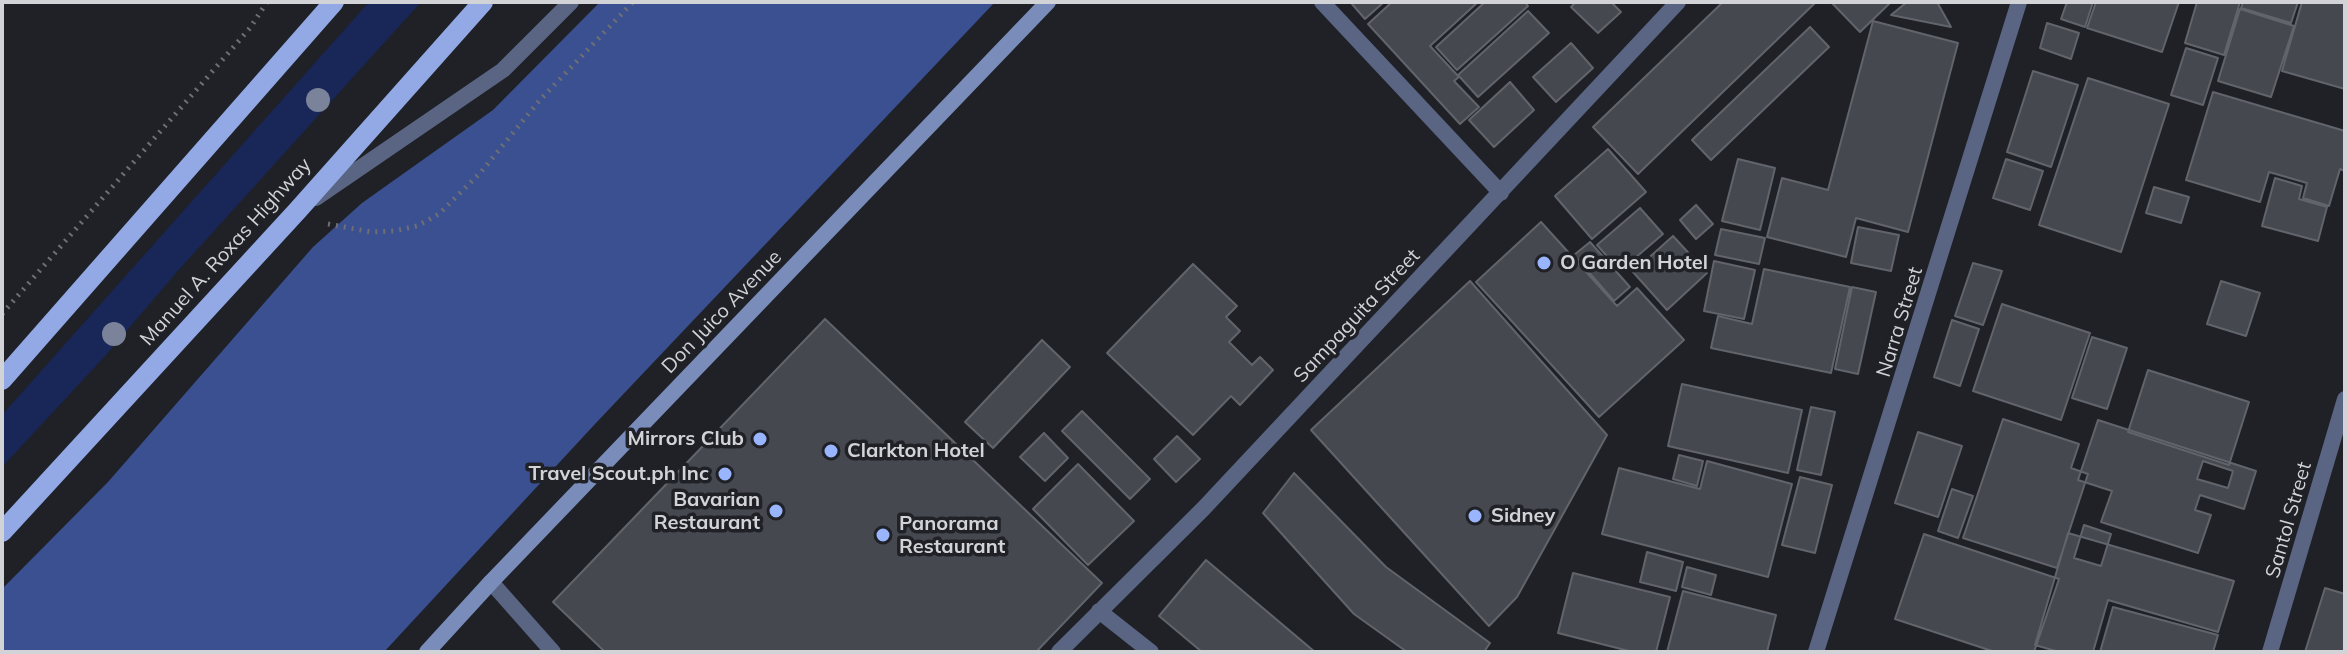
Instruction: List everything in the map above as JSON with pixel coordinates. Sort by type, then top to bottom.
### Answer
[{"type":"main road","points":[[2,380],[334,2]]},
{"type":"main road","name":"Manuel A. Roxas Highway","points":[[2,532],[298,210],[483,2]]},
{"type":"main road","name":"Don Juico Avenue","points":[[427,652],[1048,2]]},
{"type":"street","points":[[298,210],[503,70],[571,2]]},
{"type":"street","points":[[1322,2],[1501,193]]},
{"type":"street","name":"Sampaguita Street","points":[[1059,652],[1203,509],[1678,2]]},
{"type":"street","name":"Narra Street","points":[[1816,652],[2019,2]]},
{"type":"street","name":"Santol Street","points":[[2270,652],[2345,399]]},
{"type":"street","points":[[491,582],[553,652]]},
{"type":"street","points":[[1099,611],[1151,652]]},
{"type":"path","points":[[2,314],[250,28],[267,2]]},
{"type":"path","points":[[318,228],[329,224],[371,232],[394,231],[417,226],[439,214],[481,172],[539,101],[633,2]]},
{"type":"shaded area","points":[[369,2],[421,2],[2,467],[2,415]]},
{"type":"shaded area","points":[[600,2],[995,2],[595,424],[384,652],[2,652],[2,589],[108,482],[313,247],[362,203],[493,110]]},
{"type":"building","points":[[1384,2],[1365,19],[1352,4]]},
{"type":"building","points":[[1392,2],[1478,2],[1430,46],[1459,77],[1454,81],[1479,107],[1460,124],[1368,24]]},
{"type":"building","points":[[1485,2],[1525,2],[1528,6],[1457,70],[1436,47]]},
{"type":"building","points":[[1576,2],[1611,2],[1621,12],[1598,33],[1571,7]]},
{"type":"building","points":[[1723,2],[1816,2],[1638,174],[1593,127]]},
{"type":"building","points":[[1831,2],[1891,2],[1860,32]]},
{"type":"building","points":[[1907,2],[1937,2],[1951,27],[1891,15]]},
{"type":"building","points":[[2067,2],[2093,2],[2085,27],[2061,19]]},
{"type":"building","points":[[2096,2],[2179,2],[2162,52],[2087,28]]},
{"type":"building","points":[[2197,2],[2240,2],[2224,55],[2185,43]]},
{"type":"building","points":[[2243,2],[2298,2],[2291,23],[2241,8]]},
{"type":"building","points":[[2302,2],[2345,2],[2345,89],[2282,71]]},
{"type":"building","points":[[2240,9],[2294,26],[2271,97],[2218,81]]},
{"type":"building","points":[[1528,11],[1549,33],[1478,97],[1458,75]]},
{"type":"building","points":[[1873,21],[1958,43],[1908,232],[1856,218],[1846,257],[1767,237],[1782,178],[1828,190]]},
{"type":"building","points":[[2047,23],[2079,33],[2071,59],[2040,48]]},
{"type":"building","points":[[1810,27],[1829,47],[1711,160],[1692,140]]},
{"type":"building","points":[[1571,43],[1593,68],[1556,102],[1533,77]]},
{"type":"building","points":[[2186,48],[2218,58],[2203,105],[2171,95]]},
{"type":"building","points":[[2033,71],[2078,85],[2051,167],[2007,152]]},
{"type":"building","points":[[2088,78],[2169,104],[2121,252],[2039,225]]},
{"type":"building","points":[[1510,82],[1534,110],[1494,147],[1469,120]]},
{"type":"building","points":[[2213,92],[2345,131],[2345,171],[2340,169],[2329,206],[2303,198],[2307,183],[2269,172],[2260,202],[2186,180]]},
{"type":"building","points":[[1608,149],[1646,192],[1592,239],[1555,196]]},
{"type":"building","points":[[1738,159],[1775,168],[1760,230],[1722,221]]},
{"type":"building","points":[[2006,159],[2043,171],[2030,210],[1993,198]]},
{"type":"building","points":[[2275,178],[2302,186],[2299,199],[2327,207],[2318,241],[2262,226]]},
{"type":"building","points":[[2154,187],[2189,197],[2181,223],[2146,213]]},
{"type":"building","points":[[1696,205],[1713,224],[1696,239],[1680,220]]},
{"type":"building","points":[[1640,208],[1663,234],[1620,271],[1597,245]]},
{"type":"building","points":[[1541,222],[1617,306],[1637,288],[1684,340],[1599,417],[1476,282]]},
{"type":"building","points":[[1858,227],[1899,235],[1891,271],[1851,263]]},
{"type":"building","points":[[1721,229],[1765,238],[1759,264],[1715,255]]},
{"type":"building","points":[[1673,236],[1707,273],[1667,310],[1633,272]]},
{"type":"building","points":[[1590,242],[1630,287],[1614,301],[1574,255]]},
{"type":"building","points":[[1714,261],[1755,270],[1744,319],[1704,311]]},
{"type":"building","points":[[1973,263],[2002,271],[1983,325],[1955,316]]},
{"type":"building","points":[[1193,264],[1237,306],[1226,317],[1240,331],[1229,342],[1252,365],[1260,357],[1273,370],[1240,405],[1231,396],[1193,435],[1107,353]]},
{"type":"building","points":[[1764,269],[1850,287],[1831,373],[1711,348],[1718,316],[1752,324]]},
{"type":"building","name":"Sidney","points":[[1470,281],[1607,435],[1517,597],[1489,626],[1311,430]]},
{"type":"building","points":[[2221,281],[2260,293],[2246,336],[2207,324]]},
{"type":"building","points":[[1852,287],[1876,292],[1858,374],[1835,369]]},
{"type":"building","points":[[2002,304],[2090,333],[2061,420],[1973,391]]},
{"type":"building","name":"Clarkton Hotel","points":[[825,319],[1102,583],[1036,652],[605,652],[553,602]]},
{"type":"building","points":[[1952,320],[1979,329],[1960,386],[1934,377]]},
{"type":"building","points":[[2092,337],[2127,348],[2107,409],[2072,398]]},
{"type":"building","points":[[1042,340],[1070,367],[993,448],[965,422]]},
{"type":"building","points":[[2148,370],[2249,402],[2229,465],[2128,432]]},
{"type":"building","points":[[1682,384],[1802,410],[1788,473],[1668,446]]},
{"type":"building","points":[[1811,407],[1835,412],[1821,475],[1797,470]]},
{"type":"building","points":[[1082,411],[1150,479],[1130,499],[1062,431]]},
{"type":"building","points":[[2003,419],[2079,444],[2071,468],[2088,474],[2057,568],[1963,538]]},
{"type":"building","points":[[2098,420],[2256,471],[2244,509],[2200,495],[2195,510],[2211,515],[2198,553],[2101,522],[2112,491],[2078,480]]},
{"type":"building","points":[[1918,432],[1962,446],[1938,517],[1895,503]]},
{"type":"building","points":[[1044,433],[1068,458],[1045,481],[1020,457]]},
{"type":"building","points":[[1177,436],[1200,459],[1176,482],[1154,459]]},
{"type":"building","points":[[1679,455],[1703,461],[1697,486],[1673,479]]},
{"type":"building","points":[[1707,461],[1792,484],[1768,577],[1602,534],[1619,468],[1700,489]]},
{"type":"building","points":[[2203,461],[2233,471],[2228,488],[2197,479]]},
{"type":"building","points":[[1078,464],[1134,521],[1088,565],[1033,509]]},
{"type":"building","points":[[1294,473],[1386,567],[1490,643],[1484,652],[1407,652],[1354,614],[1263,513]]},
{"type":"building","points":[[1800,477],[1832,485],[1815,553],[1782,545]]},
{"type":"building","points":[[1952,489],[1973,496],[1958,538],[1938,531]]},
{"type":"building","points":[[2084,525],[2111,534],[2101,566],[2074,558]]},
{"type":"building","points":[[2068,533],[2234,581],[2218,632],[2108,600],[2093,652],[2059,652],[2035,645]]},
{"type":"building","points":[[1924,534],[2059,579],[2034,652],[1995,652],[1895,619]]},
{"type":"building","points":[[1647,552],[1683,562],[1676,591],[1640,582]]},
{"type":"building","points":[[1206,560],[1315,652],[1202,652],[1159,616]]},
{"type":"building","points":[[1687,567],[1716,575],[1711,595],[1682,587]]},
{"type":"building","points":[[1573,573],[1670,597],[1656,652],[1633,652],[1558,633]]},
{"type":"building","points":[[2325,588],[2345,594],[2345,652],[2305,652]]},
{"type":"building","points":[[1683,591],[1776,615],[1767,652],[1667,652]]},
{"type":"building","points":[[2113,607],[2218,635],[2213,652],[2100,652]]},
{"type":"place","name":"O Garden Hotel","points":[[1544,263]]},
{"type":"place","name":"Mirrors Club","points":[[760,439]]},
{"type":"place","name":"Clarkton Hotel","points":[[831,451]]},
{"type":"place","name":"Travel Scout.ph Inc","points":[[725,474]]},
{"type":"place","name":"Bavarian Restaurant","points":[[776,511]]},
{"type":"place","name":"Sidney","points":[[1475,516]]},
{"type":"place","name":"Panorama Restaurant","points":[[883,535]]}]
